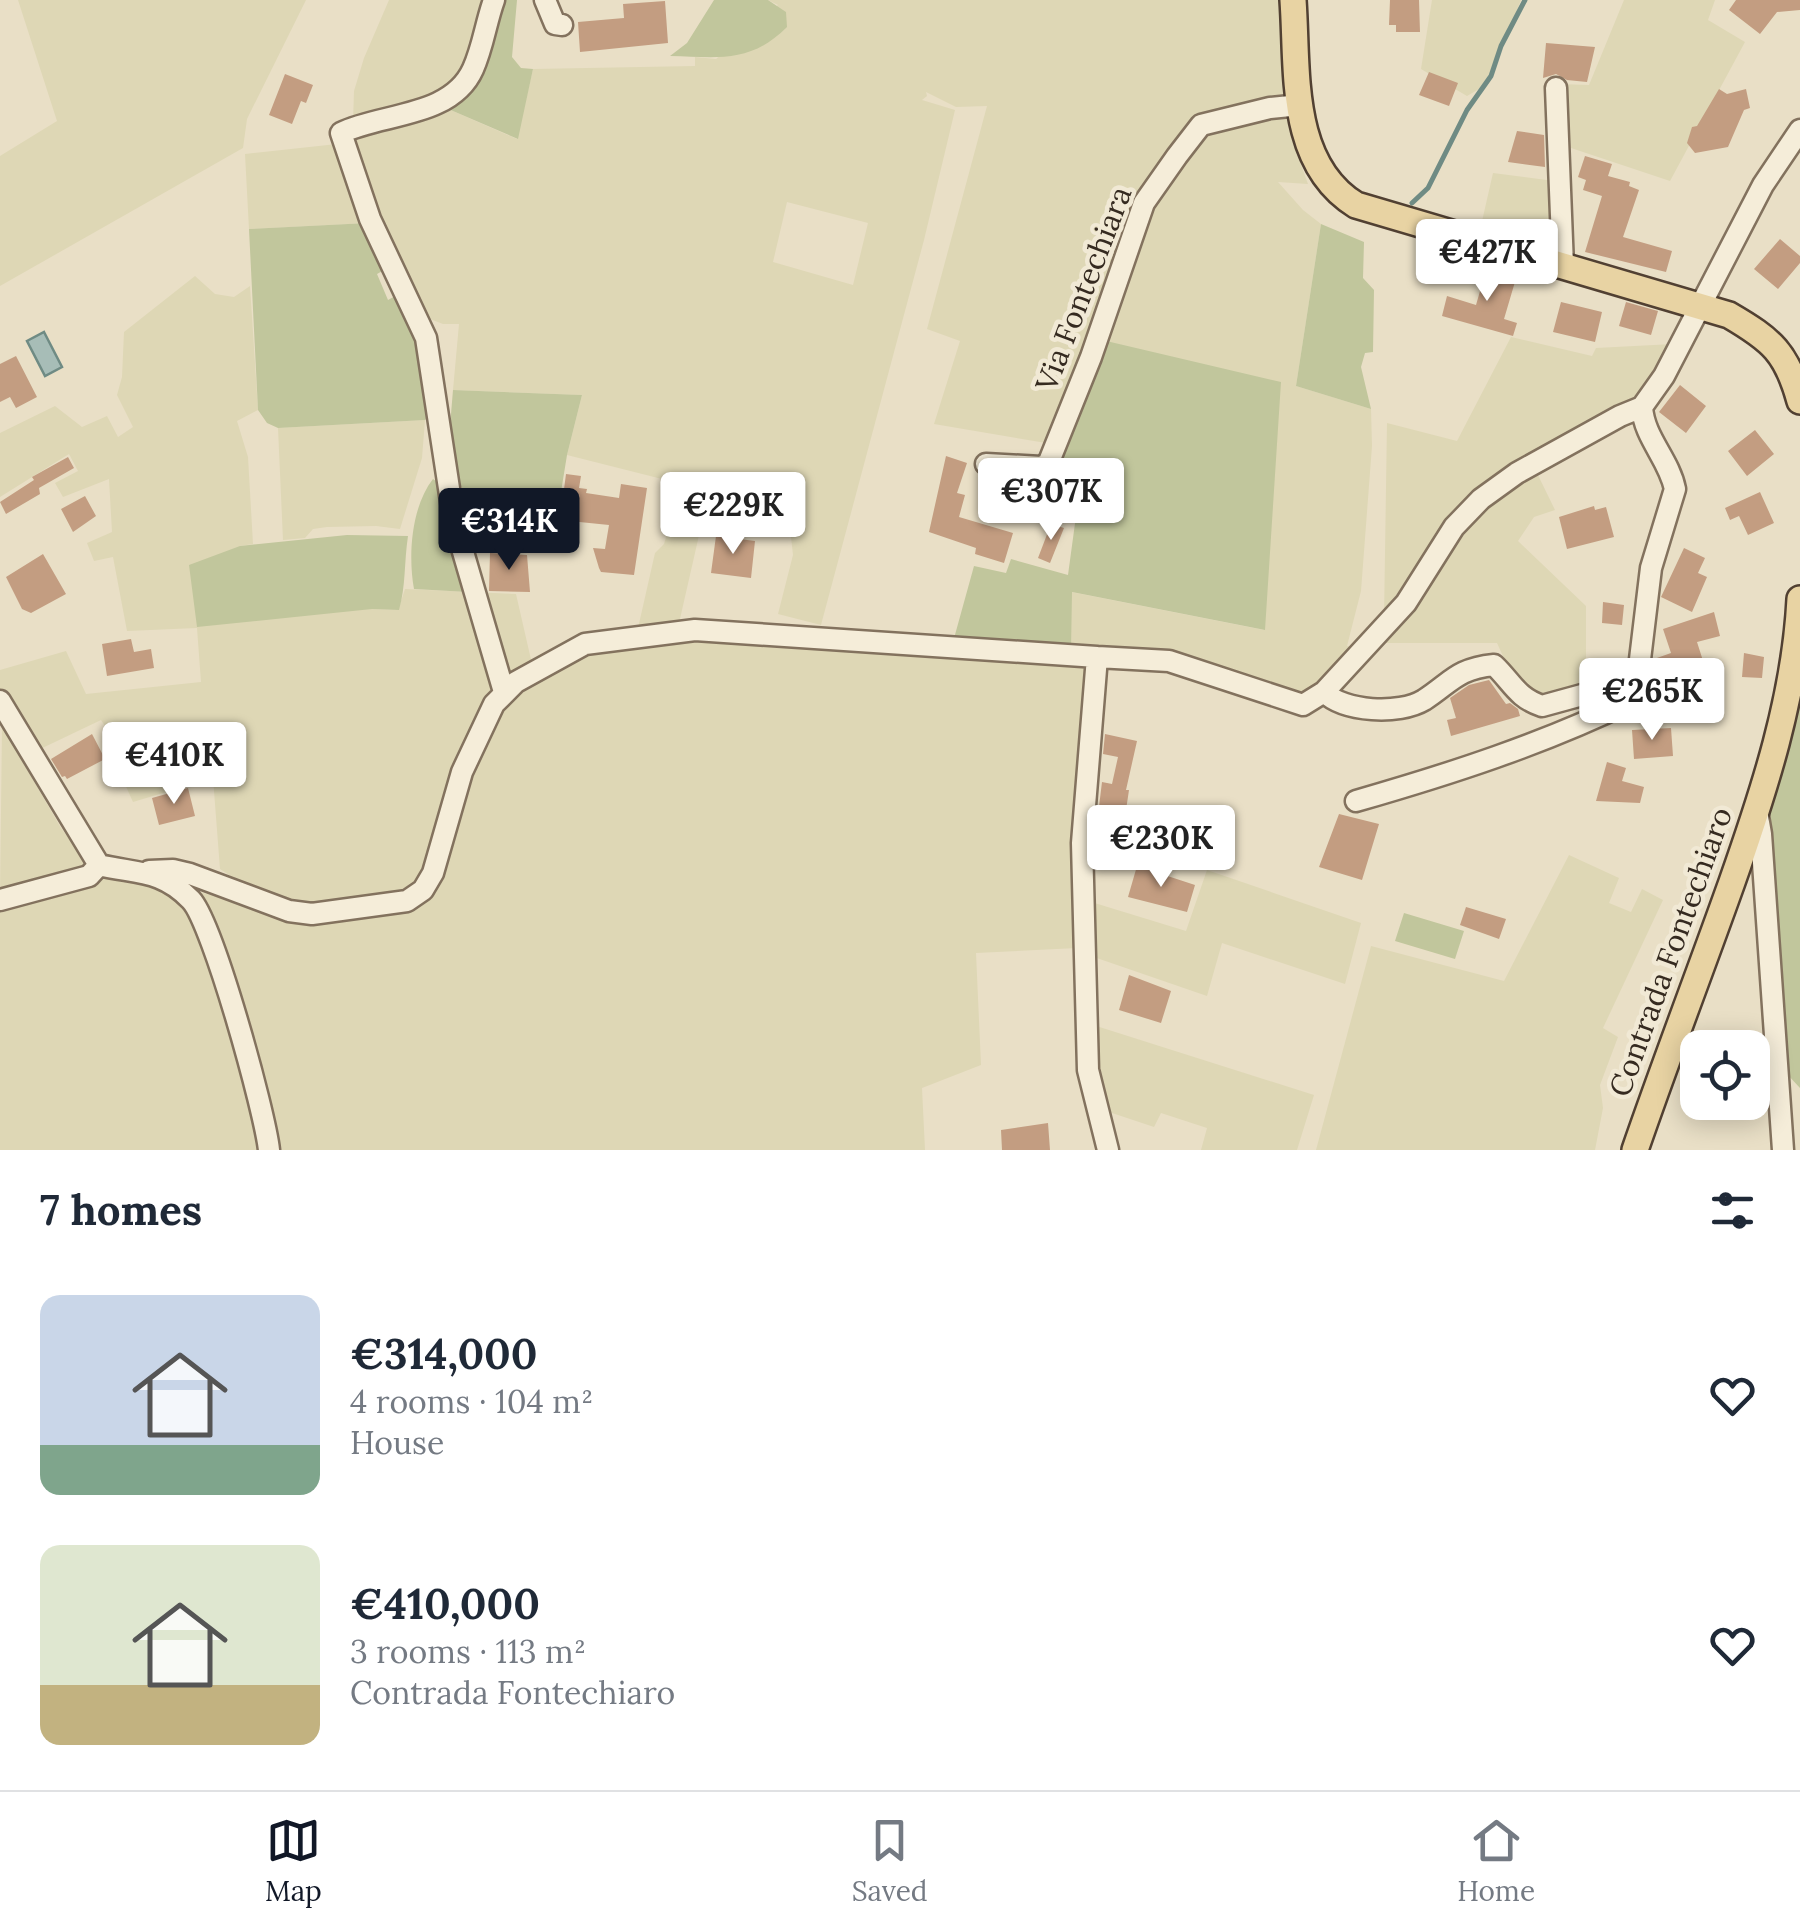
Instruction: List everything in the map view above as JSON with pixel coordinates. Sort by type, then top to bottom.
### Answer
[{"type":"main road","points":[[1293,0],[1304,134],[1316,164],[1343,197],[1356,205],[1729,315],[1761,333],[1784,356],[1799,391]]},
{"type":"main road","name":"Contrada Fontechiaro","points":[[1635,1150],[1757,810],[1779,735],[1792,671],[1800,599]]},
{"type":"street","points":[[494,0],[471,74],[451,92],[424,110],[356,125],[341,133],[370,218],[426,338],[454,521],[504,692]]},
{"type":"street","points":[[545,0],[555,24],[562,25]]},
{"type":"street","points":[[1556,88],[1562,266]]},
{"type":"street","name":"Via Fontechiara","points":[[986,464],[1041,468],[1048,464],[1091,357],[1144,203],[1202,125],[1270,108],[1300,105]]},
{"type":"street","points":[[99,865],[149,872],[173,870],[289,911],[312,914],[407,900],[423,890],[433,873],[462,772],[480,729],[504,692],[552,660],[585,644],[695,630],[1169,660],[1303,705],[1324,692],[1406,603],[1454,528],[1482,500],[1517,474],[1642,406],[1664,376],[1763,186],[1800,130]]},
{"type":"street","points":[[1356,800],[1454,772],[1584,724],[1632,698],[1652,568],[1675,489],[1673,477],[1647,432],[1642,406]]},
{"type":"street","points":[[1097,657],[1082,843],[1088,1070],[1108,1150]]},
{"type":"street","points":[[1324,692],[1341,704],[1401,708],[1421,702],[1452,676],[1494,665],[1512,690],[1542,706],[1604,689],[1632,698]]},
{"type":"street","points":[[0,700],[99,865]]},
{"type":"street","points":[[1757,810],[1762,834],[1784,1150]]},
{"type":"street","points":[[0,900],[89,876],[99,865]]},
{"type":"street","points":[[149,872],[194,903],[214,948],[270,1150]]},
{"type":"shaded area","points":[[18,0],[306,0],[247,119],[243,148],[0,286],[0,156],[57,121]]},
{"type":"shaded area","points":[[389,0],[487,0],[468,44],[473,59],[444,96],[353,122],[354,91]]},
{"type":"shaded area","points":[[768,0],[1280,0],[1288,101],[1201,121],[1178,148],[1052,444],[934,424],[960,341],[927,329],[987,106],[956,107],[926,92],[922,100],[955,110],[821,625],[778,614],[793,555],[788,510],[773,499],[758,501],[710,487],[677,632],[636,637],[655,553],[664,544],[671,520],[670,510],[662,501],[666,480],[567,455],[582,395],[453,390],[459,324],[443,324],[425,317],[347,144],[421,121],[446,108],[517,139],[533,69],[695,66],[695,57],[716,59],[778,5]],"holes":[[[787,202],[868,223],[853,285],[773,262]]]},
{"type":"shaded area","points":[[1432,0],[1521,0],[1492,71],[1479,89],[1467,96],[1421,69]]},
{"type":"shaded area","points":[[1624,0],[1715,0],[1708,20],[1745,42],[1670,181],[1565,146],[1558,84],[1589,85]]},
{"type":"shaded area","points":[[1291,116],[1291,137],[1308,184],[1278,182],[1321,224],[1296,386],[1371,409],[1372,446],[1361,591],[1347,646],[1360,649],[1310,700],[1071,646],[1071,592],[1264,630],[1102,340],[1137,238],[1171,170],[1208,128]]},
{"type":"shaded area","points":[[337,144],[368,223],[249,229],[245,154]]},
{"type":"shaded area","points":[[1493,173],[1554,181],[1557,252],[1480,230]]},
{"type":"shaded area","points":[[195,276],[215,294],[234,297],[250,286],[258,410],[237,421],[248,457],[253,544],[240,546],[372,609],[398,610],[405,589],[516,594],[532,664],[506,682],[438,856],[410,895],[329,905],[288,904],[243,884],[220,869],[213,778],[133,802],[114,760],[123,753],[101,720],[34,752],[0,695],[0,670],[66,651],[86,694],[201,682],[197,628],[127,631],[113,557],[94,561],[87,543],[112,532],[109,479],[63,497],[55,483],[78,471],[69,454],[0,497],[0,433],[55,406],[82,427],[107,416],[118,437],[133,427],[117,395],[124,332]]},
{"type":"shaded area","points":[[1511,337],[1592,356],[1596,348],[1673,344],[1637,404],[1516,470],[1384,619],[1387,423],[1457,441]]},
{"type":"shaded area","points":[[425,420],[422,458],[400,529],[327,527],[313,529],[305,538],[283,540],[278,428]]},
{"type":"shaded area","points":[[1535,469],[1555,510],[1534,517],[1518,541],[1586,606],[1586,686],[1533,695],[1508,667],[1497,643],[1382,643],[1471,517]]},
{"type":"shaded area","points":[[697,638],[1087,659],[1077,948],[976,953],[981,1065],[922,1088],[925,1150],[274,1150],[181,887],[311,922],[409,911],[430,897],[464,778],[514,687],[584,649]]},
{"type":"shaded area","points":[[2,726],[61,828],[90,867],[0,898]]},
{"type":"shaded area","points":[[1569,855],[1619,878],[1609,903],[1631,912],[1642,889],[1663,900],[1603,1028],[1618,1037],[1600,1085],[1603,1108],[1595,1150],[1316,1150],[1371,946],[1504,981]]},
{"type":"shaded area","points":[[1207,870],[1361,923],[1345,984],[1222,943],[1207,996],[1088,955],[1088,901],[1186,931]]},
{"type":"shaded area","points":[[99,877],[147,884],[185,905],[206,944],[262,1150],[0,1150],[0,908]]},
{"type":"shaded area","points":[[1090,1024],[1314,1095],[1297,1150],[1201,1150],[1207,1128],[1161,1113],[1154,1127],[1097,1108]]},
{"type":"green space","points":[[498,0],[517,0],[512,57],[521,68],[533,69],[518,139],[446,108]]},
{"type":"green space","points":[[714,0],[768,0],[786,12],[787,27],[746,53],[670,56],[687,43]]},
{"type":"green space","points":[[368,223],[386,269],[377,274],[388,300],[397,295],[417,335],[432,413],[425,420],[278,428],[267,423],[258,410],[249,229]]},
{"type":"green space","points":[[1321,224],[1364,242],[1363,278],[1374,290],[1373,352],[1365,353],[1361,367],[1371,409],[1296,386]]},
{"type":"green space","points":[[1102,340],[1281,382],[1265,630],[1072,592],[1071,650],[953,642],[974,566],[1006,573],[1011,559],[1068,575],[1076,516],[1040,502]]},
{"type":"green space","points":[[453,390],[582,395],[560,498],[554,505],[526,511],[466,493],[450,472]]},
{"type":"green space","points":[[433,479],[443,486],[468,592],[414,589],[413,532],[420,503]]},
{"type":"green space","points":[[347,535],[408,536],[399,610],[372,609],[197,627],[189,565],[240,546]]},
{"type":"green space","points":[[1800,663],[1800,1088],[1787,1074],[1762,826]]},
{"type":"green space","points":[[1404,913],[1464,931],[1455,959],[1395,941]]},
{"type":"water","points":[[44,332],[62,367],[45,376],[27,341]]},
{"type":"building","points":[[1390,0],[1419,0],[1420,32],[1396,32],[1396,25],[1389,25]]},
{"type":"building","points":[[1736,0],[1800,0],[1800,10],[1777,12],[1760,34],[1729,10]]},
{"type":"building","points":[[665,1],[668,43],[580,52],[578,22],[624,18],[623,4]]},
{"type":"building","points":[[1546,43],[1595,47],[1587,82],[1567,80],[1556,74],[1543,78]]},
{"type":"building","points":[[1429,72],[1458,83],[1449,106],[1419,95]]},
{"type":"building","points":[[285,74],[313,85],[292,124],[269,115]]},
{"type":"building","points":[[1719,89],[1727,94],[1746,89],[1750,108],[1744,110],[1728,147],[1695,153],[1687,143],[1692,127],[1697,126]]},
{"type":"building","points":[[1517,131],[1544,135],[1545,167],[1508,162]]},
{"type":"building","points":[[1585,156],[1612,164],[1608,176],[1630,182],[1629,186],[1639,190],[1623,237],[1672,251],[1666,272],[1585,252],[1602,196],[1583,190],[1586,180],[1578,177]]},
{"type":"building","points":[[1780,239],[1800,256],[1800,263],[1778,289],[1754,269]]},
{"type":"building","points":[[1487,267],[1517,275],[1504,319],[1517,323],[1513,336],[1442,316],[1447,296],[1476,305]]},
{"type":"building","points":[[1561,302],[1602,312],[1595,342],[1553,332]]},
{"type":"building","points":[[1626,302],[1658,311],[1651,335],[1619,326]]},
{"type":"building","points":[[16,356],[37,397],[16,408],[10,397],[0,402],[0,364]]},
{"type":"building","points":[[1680,385],[1706,406],[1686,433],[1659,412]]},
{"type":"building","points":[[1755,430],[1774,454],[1747,476],[1728,451]]},
{"type":"building","points":[[946,456],[967,463],[957,493],[965,495],[959,517],[1013,533],[1004,563],[975,554],[976,548],[929,532]]},
{"type":"building","points":[[68,457],[74,468],[39,488],[40,494],[6,514],[0,502],[34,480],[32,477]]},
{"type":"building","points":[[566,474],[581,476],[579,488],[587,489],[586,493],[619,498],[621,484],[647,488],[634,575],[601,572],[599,568],[593,548],[605,549],[609,525],[560,520]]},
{"type":"building","points":[[1760,492],[1774,523],[1748,535],[1739,516],[1730,520],[1725,508]]},
{"type":"building","points":[[85,496],[96,516],[73,532],[61,509]]},
{"type":"building","points":[[1594,506],[1595,510],[1606,507],[1614,537],[1567,549],[1559,517]]},
{"type":"building","points":[[1051,524],[1064,528],[1050,563],[1038,558]]},
{"type":"building","points":[[716,536],[755,541],[751,578],[711,573]]},
{"type":"building","points":[[1684,548],[1705,558],[1698,573],[1707,577],[1692,612],[1661,597]]},
{"type":"building","points":[[490,553],[527,555],[530,592],[489,591]]},
{"type":"building","points":[[43,554],[66,594],[31,613],[22,609],[6,577]]},
{"type":"building","points":[[1603,602],[1624,605],[1622,625],[1602,623]]},
{"type":"building","points":[[1714,612],[1720,636],[1697,642],[1705,667],[1692,671],[1699,689],[1669,700],[1659,673],[1652,676],[1654,659],[1671,653],[1663,629]]},
{"type":"building","points":[[131,639],[134,652],[151,649],[154,668],[107,676],[102,644]]},
{"type":"building","points":[[1744,653],[1764,657],[1762,678],[1742,677]]},
{"type":"building","points":[[1489,680],[1506,704],[1518,709],[1520,716],[1451,736],[1447,720],[1456,718],[1450,698],[1469,685]]},
{"type":"building","points":[[1671,728],[1673,756],[1634,759],[1632,730]]},
{"type":"building","points":[[92,734],[105,759],[67,779],[62,777],[51,759]]},
{"type":"building","points":[[1105,734],[1137,741],[1126,790],[1126,810],[1117,809],[1116,817],[1098,815],[1102,782],[1112,784],[1118,757],[1103,754]]},
{"type":"building","points":[[1607,762],[1626,768],[1622,781],[1644,787],[1640,803],[1596,801]]},
{"type":"building","points":[[188,788],[195,816],[159,825],[152,798]]},
{"type":"building","points":[[1339,814],[1379,824],[1362,880],[1319,867]]},
{"type":"building","points":[[1137,866],[1195,885],[1187,912],[1128,897]]},
{"type":"building","points":[[1466,907],[1506,919],[1499,939],[1460,925]]},
{"type":"building","points":[[1129,975],[1171,991],[1161,1023],[1119,1010]]},
{"type":"building","points":[[1048,1123],[1050,1150],[1002,1150],[1001,1130]]},
{"type":"waterway","points":[[1412,203],[1428,188],[1467,110],[1491,76],[1501,46],[1525,0]]}]
